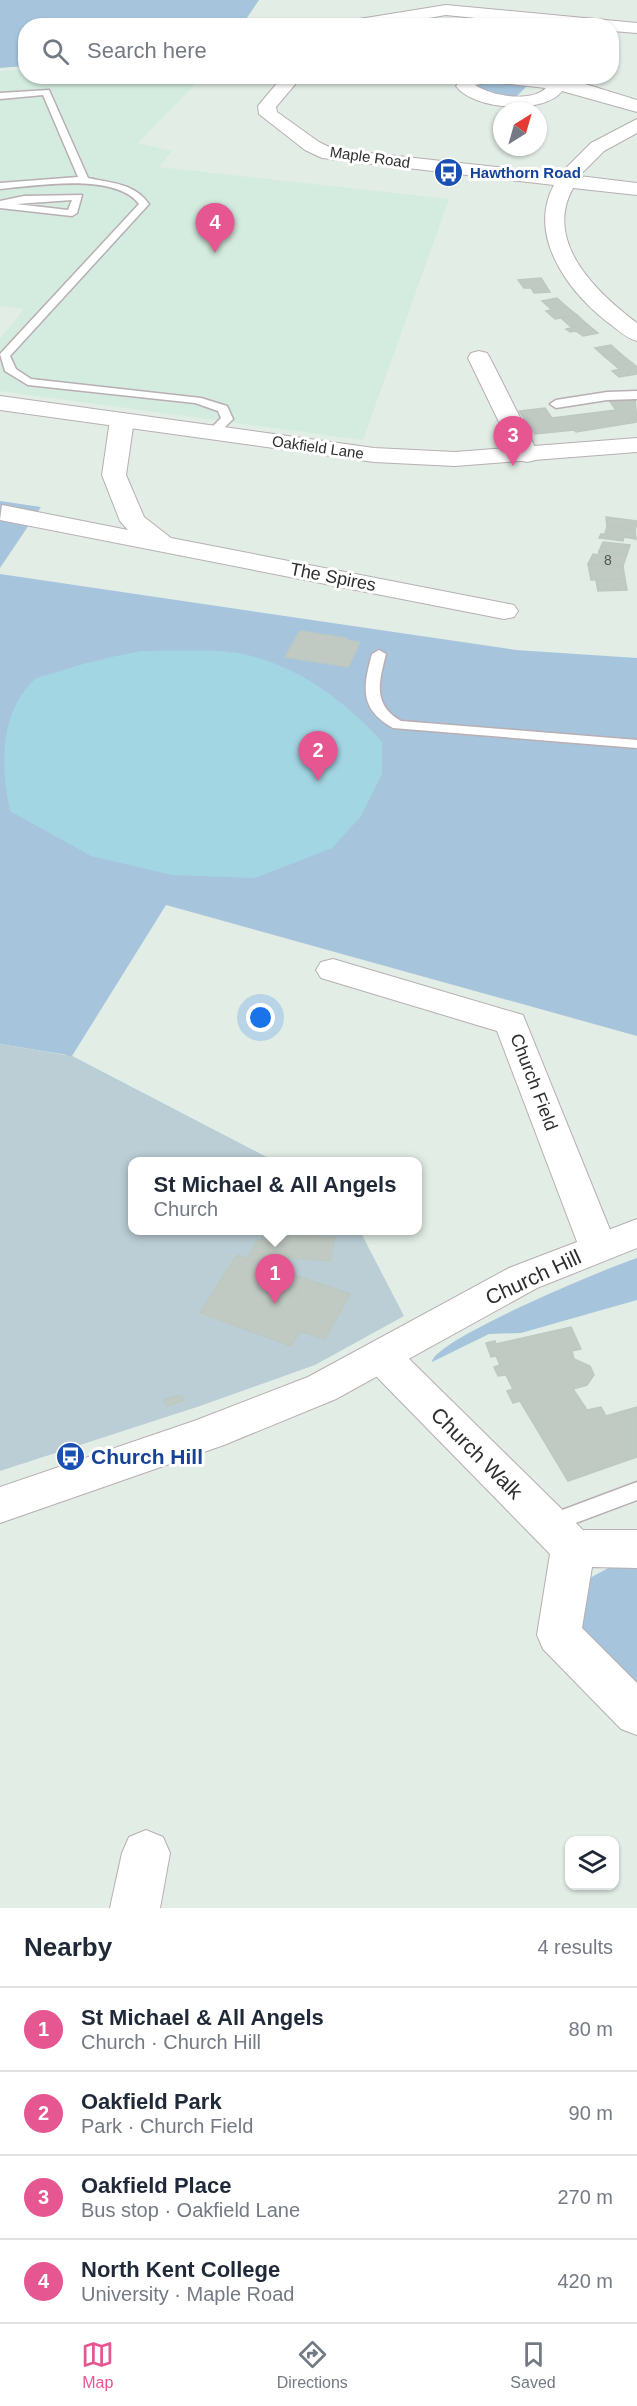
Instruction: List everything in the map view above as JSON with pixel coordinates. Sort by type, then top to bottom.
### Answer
[{"type":"street","points":[[396,18],[446,10],[531,18]]},
{"type":"street","points":[[619,26],[637,28]]},
{"type":"street","name":"Maple Road","points":[[286,84],[267,106],[268,114],[312,146],[329,154],[566,180]]},
{"type":"street","points":[[557,85],[595,91],[637,106]]},
{"type":"street","points":[[637,125],[596,149],[582,161],[566,180],[555,200],[553,212],[553,229],[561,255],[577,281],[592,297],[637,334]]},
{"type":"street","points":[[566,180],[637,189]]},
{"type":"street","points":[[479,358],[527,455]]},
{"type":"street","name":"Oakfield Lane","points":[[3,406],[374,455],[455,459],[637,445]]},
{"type":"street","name":"The Spires","points":[[122,420],[114,475],[133,521],[162,544]]},
{"type":"street","name":"The Spires","points":[[2,513],[504,611]]},
{"type":"street","name":"Church Field","points":[[333,970],[511,1023],[598,1247]]},
{"type":"street","name":"Church Hill","points":[[0,1505],[209,1434],[322,1388],[382,1358],[523,1278],[637,1233]]},
{"type":"street","name":"Church Walk","points":[[382,1358],[561,1536]]},
{"type":"street","points":[[637,1549],[561,1536],[559,1635],[637,1714]]},
{"type":"street","points":[[135,1908],[146,1853]]},
{"type":"lane","points":[[0,96],[46,92],[84,180]]},
{"type":"lane","points":[[0,186],[84,180],[129,190],[140,196],[144,204],[4,356],[11,371],[27,382],[197,400],[223,409],[227,419],[212,433]]},
{"type":"lane","points":[[78,197],[72,213],[0,205],[24,200],[78,197]]},
{"type":"lane","points":[[556,404],[608,396],[637,395]]},
{"type":"lane","points":[[379,654],[373,679],[376,710],[382,718],[398,725],[637,744]]},
{"type":"lane","points":[[561,1536],[637,1491]]},
{"type":"shaded area","points":[[0,0],[259,0],[247,18],[18,18],[18,67],[0,68]]},
{"type":"shaded area","points":[[18,70],[18,84],[195,84],[138,143],[172,151],[159,167],[449,199],[363,440],[0,391],[0,338],[24,309],[0,306],[0,71]]},
{"type":"shaded area","points":[[469,84],[529,84],[514,99],[483,95]]},
{"type":"shaded area","points":[[0,501],[41,507],[0,568]]},
{"type":"shaded area","points":[[0,574],[516,650],[637,658],[637,1036],[166,905],[72,1056],[266,1157],[128,1157],[128,1161],[0,1139],[67,1055],[0,1044]]},
{"type":"shaded area","points":[[143,651],[221,651],[245,654],[289,670],[330,694],[349,709],[382,742],[382,774],[361,816],[332,848],[255,878],[172,875],[91,856],[10,811],[5,776],[5,741],[14,709],[22,694],[33,681],[40,677],[87,663]]},
{"type":"shaded area","points":[[0,1044],[71,1056],[266,1157],[128,1157],[128,1235],[302,1235],[362,1235],[404,1316],[315,1365],[200,1406],[0,1471]],"holes":[[[302,1235],[334,1237],[330,1261],[270,1256],[265,1265],[349,1294],[325,1339],[300,1331],[291,1345],[200,1314],[235,1255],[247,1259],[257,1240]]]},
{"type":"shaded area","points":[[637,1258],[637,1300],[521,1333],[489,1334],[432,1362],[440,1352],[490,1322],[560,1289]]},
{"type":"shaded area","points":[[621,1561],[637,1563],[637,1699],[571,1632],[579,1584]]},
{"type":"building","points":[[541,278],[550,292],[534,293],[531,288],[524,288],[518,280]]},
{"type":"building","points":[[557,298],[567,307],[552,310],[542,301]]},
{"type":"building","points":[[567,307],[577,315],[555,319],[546,311]]},
{"type":"building","points":[[577,315],[587,324],[571,327],[561,318]]},
{"type":"building","points":[[587,324],[598,333],[583,336],[576,331],[570,332],[566,329]]},
{"type":"building","points":[[611,345],[621,354],[605,357],[595,348]]},
{"type":"building","points":[[621,354],[632,363],[617,367],[605,357]]},
{"type":"building","points":[[632,363],[637,367],[637,374],[619,377],[612,371],[620,369],[617,367]]},
{"type":"building","points":[[635,397],[637,422],[576,432],[574,430],[535,434],[519,411],[545,408],[552,418],[616,410],[609,400]]},
{"type":"building","points":[[606,517],[637,521],[635,530],[607,526]]},
{"type":"building","points":[[607,526],[635,530],[636,539],[624,537],[623,541],[599,538],[601,534],[605,534]]},
{"type":"building","points":[[603,542],[630,545],[627,554],[599,551]]},
{"type":"building","points":[[599,551],[627,554],[623,566],[588,564],[593,554],[598,555]]},
{"type":"building","points":[[588,564],[623,566],[625,579],[591,580]]},
{"type":"building","points":[[625,579],[627,590],[598,591],[596,580]]},
{"type":"building","points":[[300,631],[360,642],[348,667],[285,657]]},
{"type":"building","points":[[302,1235],[335,1237],[330,1261],[270,1256],[265,1265],[247,1259],[257,1240]]},
{"type":"building","points":[[236,1255],[350,1294],[325,1339],[300,1331],[291,1346],[200,1313]]},
{"type":"building","points":[[571,1327],[581,1349],[572,1351],[574,1359],[590,1366],[594,1375],[587,1385],[573,1389],[587,1410],[601,1407],[606,1416],[637,1407],[637,1457],[568,1481],[520,1401],[513,1403],[507,1391],[513,1389],[506,1375],[498,1376],[494,1367],[500,1365],[496,1356],[491,1357],[486,1343],[495,1341],[496,1344]]},
{"type":"building","points":[[181,1395],[184,1400],[167,1406],[164,1400]]},
{"type":"place","name":"Hawthorn Road","points":[[449,172]]},
{"type":"place","name":"North Kent College","points":[[215,253]]},
{"type":"place","name":"Oakfield Place","points":[[513,466]]},
{"type":"place","name":"Oakfield Park","points":[[318,781]]},
{"type":"place","name":"St Michael & All Angels","points":[[275,1304]]},
{"type":"place","name":"Church Hill","points":[[70,1456]]}]
